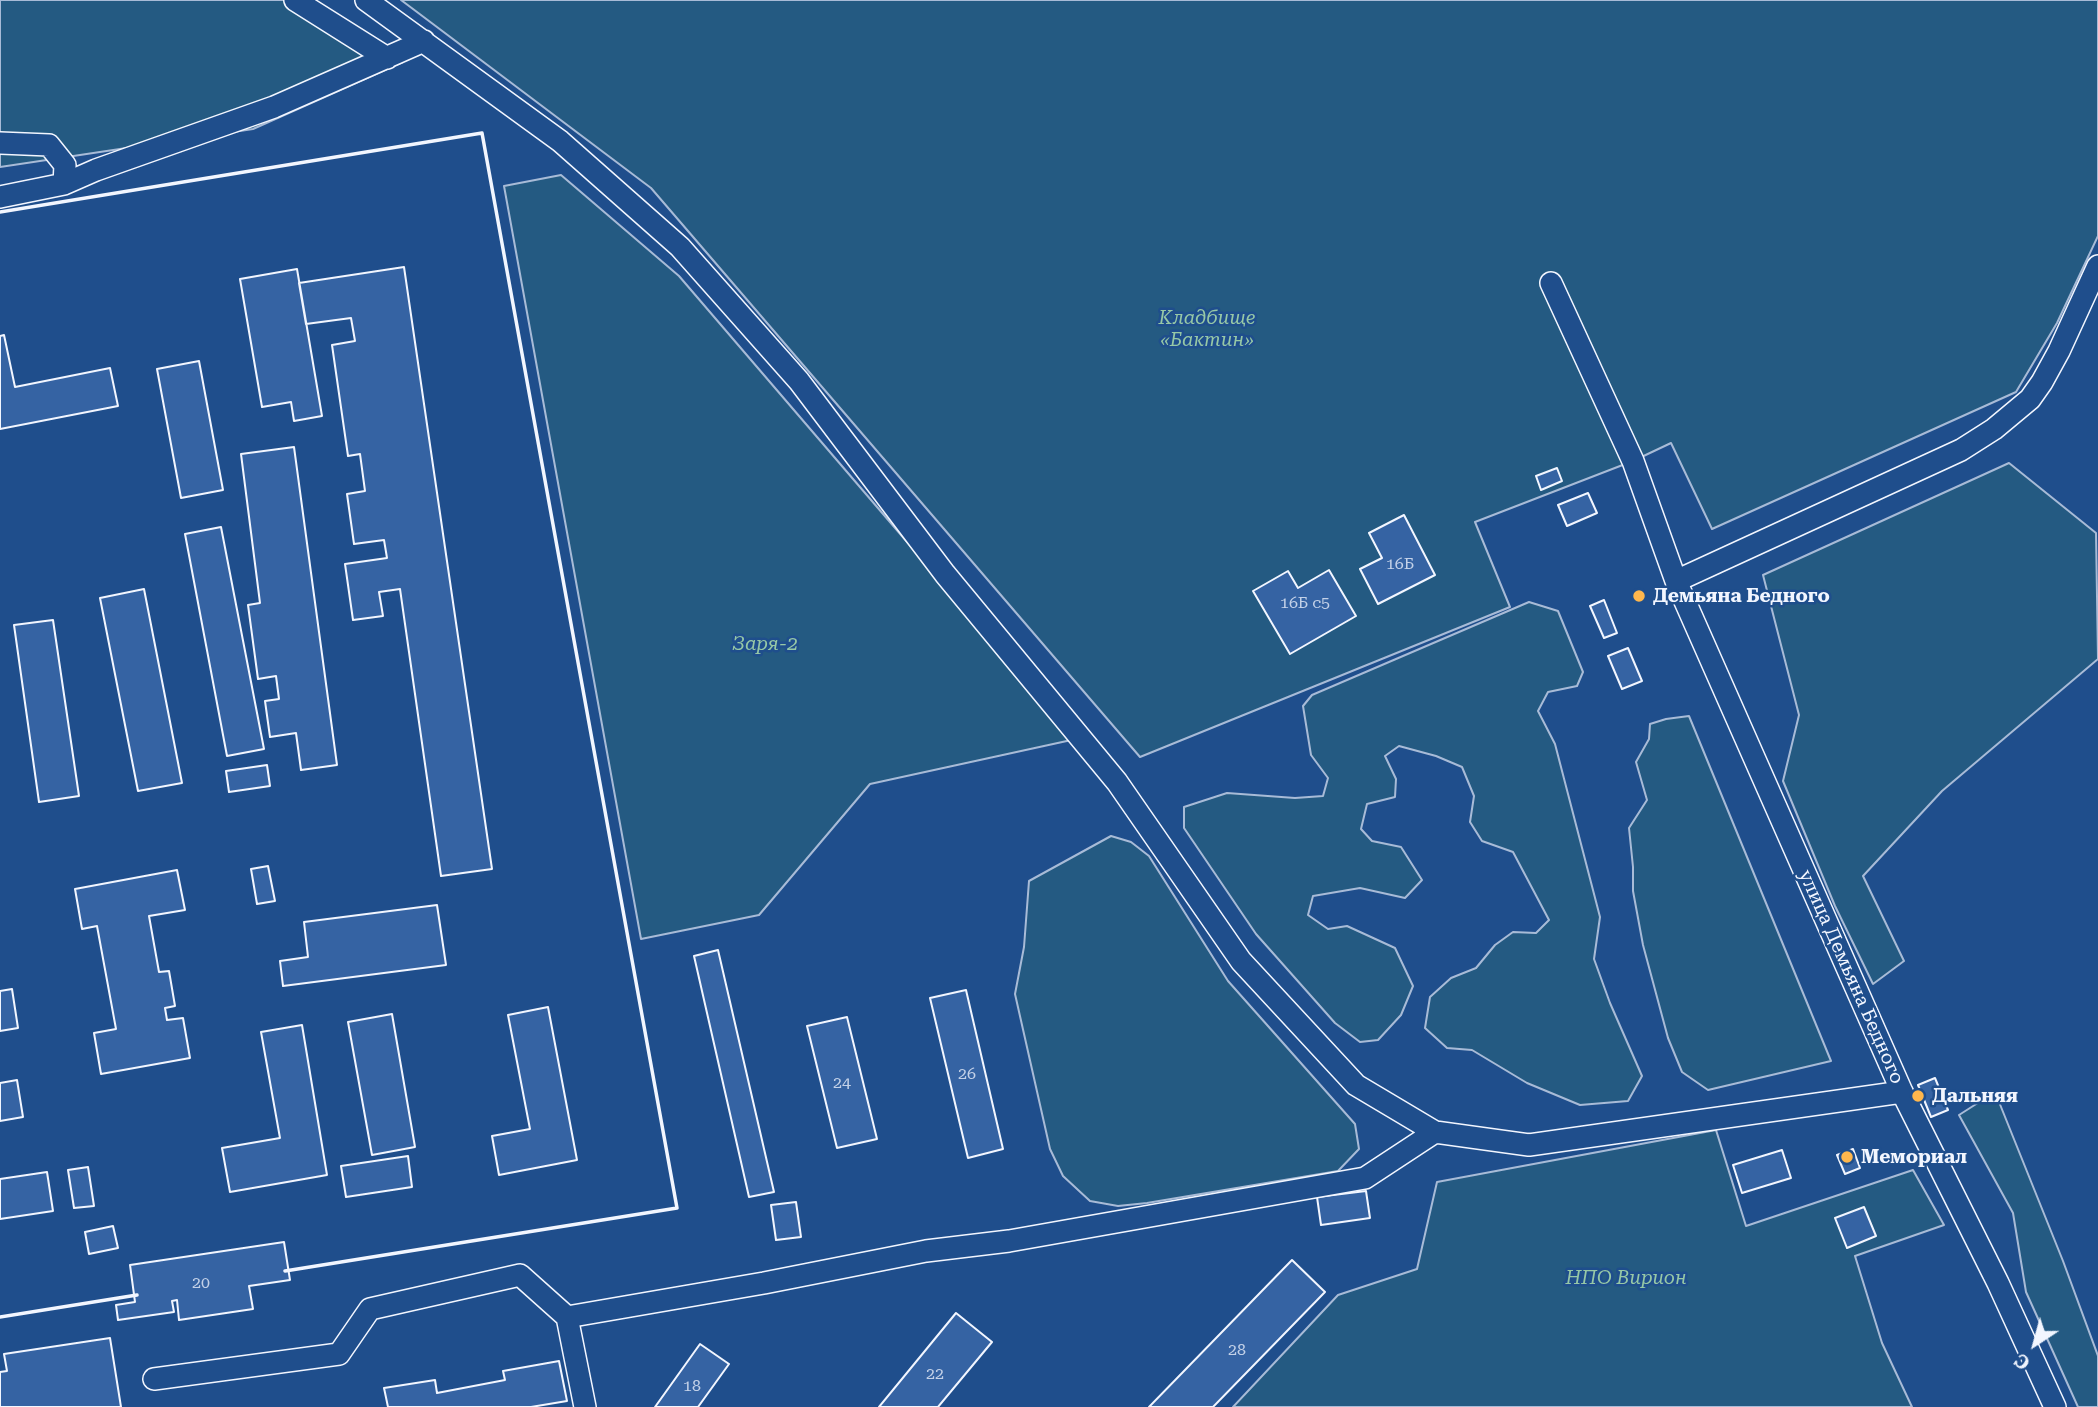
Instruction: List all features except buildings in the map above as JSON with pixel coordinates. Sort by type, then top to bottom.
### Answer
[{"type":"street","points":[[295,0],[387,58]]},
{"type":"street","points":[[366,0],[560,141],[680,247],[799,381],[945,573],[1117,782],[1241,961],[1356,1085],[1435,1132],[1529,1145],[1902,1092]]},
{"type":"street","points":[[0,197],[64,184],[96,170],[274,107],[424,41]]},
{"type":"street","points":[[0,143],[49,145],[65,165],[64,184]]},
{"type":"street","points":[[1676,581],[1961,450],[1994,429],[2029,399],[2042,382],[2098,266]]},
{"type":"street","name":"улица Демьяна Бедного","points":[[1551,283],[1633,461],[1676,581],[1902,1092],[1998,1283],[2055,1407]]},
{"type":"street","points":[[567,1317],[764,1283],[926,1251],[1009,1241],[1365,1178],[1435,1132]]},
{"type":"street","points":[[154,1379],[339,1354],[370,1309],[520,1275],[567,1317],[585,1407]]},
{"type":"green space","points":[[0,0],[302,0],[403,62],[253,129],[0,167]]},
{"type":"green space","name":"Кладбище «Бактин»","points":[[401,0],[2098,0],[2098,236],[2057,323],[2016,392],[1712,529],[1671,443],[1633,461],[1475,522],[1510,607],[1140,757],[651,188]]},
{"type":"green space","name":"Заря-2","points":[[561,175],[679,276],[1076,739],[870,784],[759,915],[641,939],[504,186]]},
{"type":"green space","points":[[2009,463],[2096,533],[2098,659],[1942,791],[1863,876],[1904,961],[1873,984],[1835,906],[1783,781],[1799,715],[1763,575]]},
{"type":"green space","points":[[1529,602],[1558,611],[1583,672],[1577,686],[1548,692],[1538,711],[1555,744],[1600,917],[1594,959],[1642,1076],[1628,1101],[1580,1105],[1527,1083],[1472,1050],[1447,1048],[1425,1028],[1430,997],[1451,978],[1476,968],[1495,945],[1513,932],[1536,933],[1549,920],[1513,852],[1482,841],[1470,822],[1474,796],[1462,767],[1436,756],[1399,746],[1385,756],[1396,779],[1395,797],[1367,804],[1361,829],[1372,841],[1401,847],[1422,880],[1405,898],[1360,888],[1313,896],[1308,915],[1328,929],[1347,926],[1395,948],[1413,986],[1401,1015],[1378,1040],[1360,1042],[1335,1023],[1256,934],[1184,828],[1184,807],[1227,793],[1295,798],[1323,796],[1328,778],[1311,755],[1303,706],[1312,695]]},
{"type":"green space","points":[[1689,716],[1831,1061],[1708,1090],[1682,1072],[1668,1038],[1643,945],[1633,891],[1629,828],[1647,800],[1636,762],[1649,739],[1650,724]]},
{"type":"green space","points":[[1111,836],[1131,842],[1149,856],[1228,981],[1355,1124],[1359,1149],[1338,1171],[1118,1206],[1090,1201],[1063,1176],[1050,1149],[1015,994],[1024,947],[1029,881]]},
{"type":"green space","points":[[1995,1092],[2098,1356],[2098,1407],[2078,1407],[2026,1292],[2013,1213],[1959,1115]]},
{"type":"green space","name":"НПО Вирион","points":[[1716,1130],[1746,1226],[1913,1170],[1944,1225],[1855,1256],[1882,1343],[1912,1407],[1233,1407],[1338,1295],[1417,1269],[1437,1182]]},
{"type":"wall","points":[[0,212],[482,133],[677,1208],[285,1271]]},
{"type":"wall","points":[[0,1317],[137,1295]]},
{"type":"place","name":"Демьяна Бедного","points":[[1639,596]]},
{"type":"place","name":"Дальняя","points":[[1918,1096]]},
{"type":"place","name":"Мемориал","points":[[1847,1157]]}]
